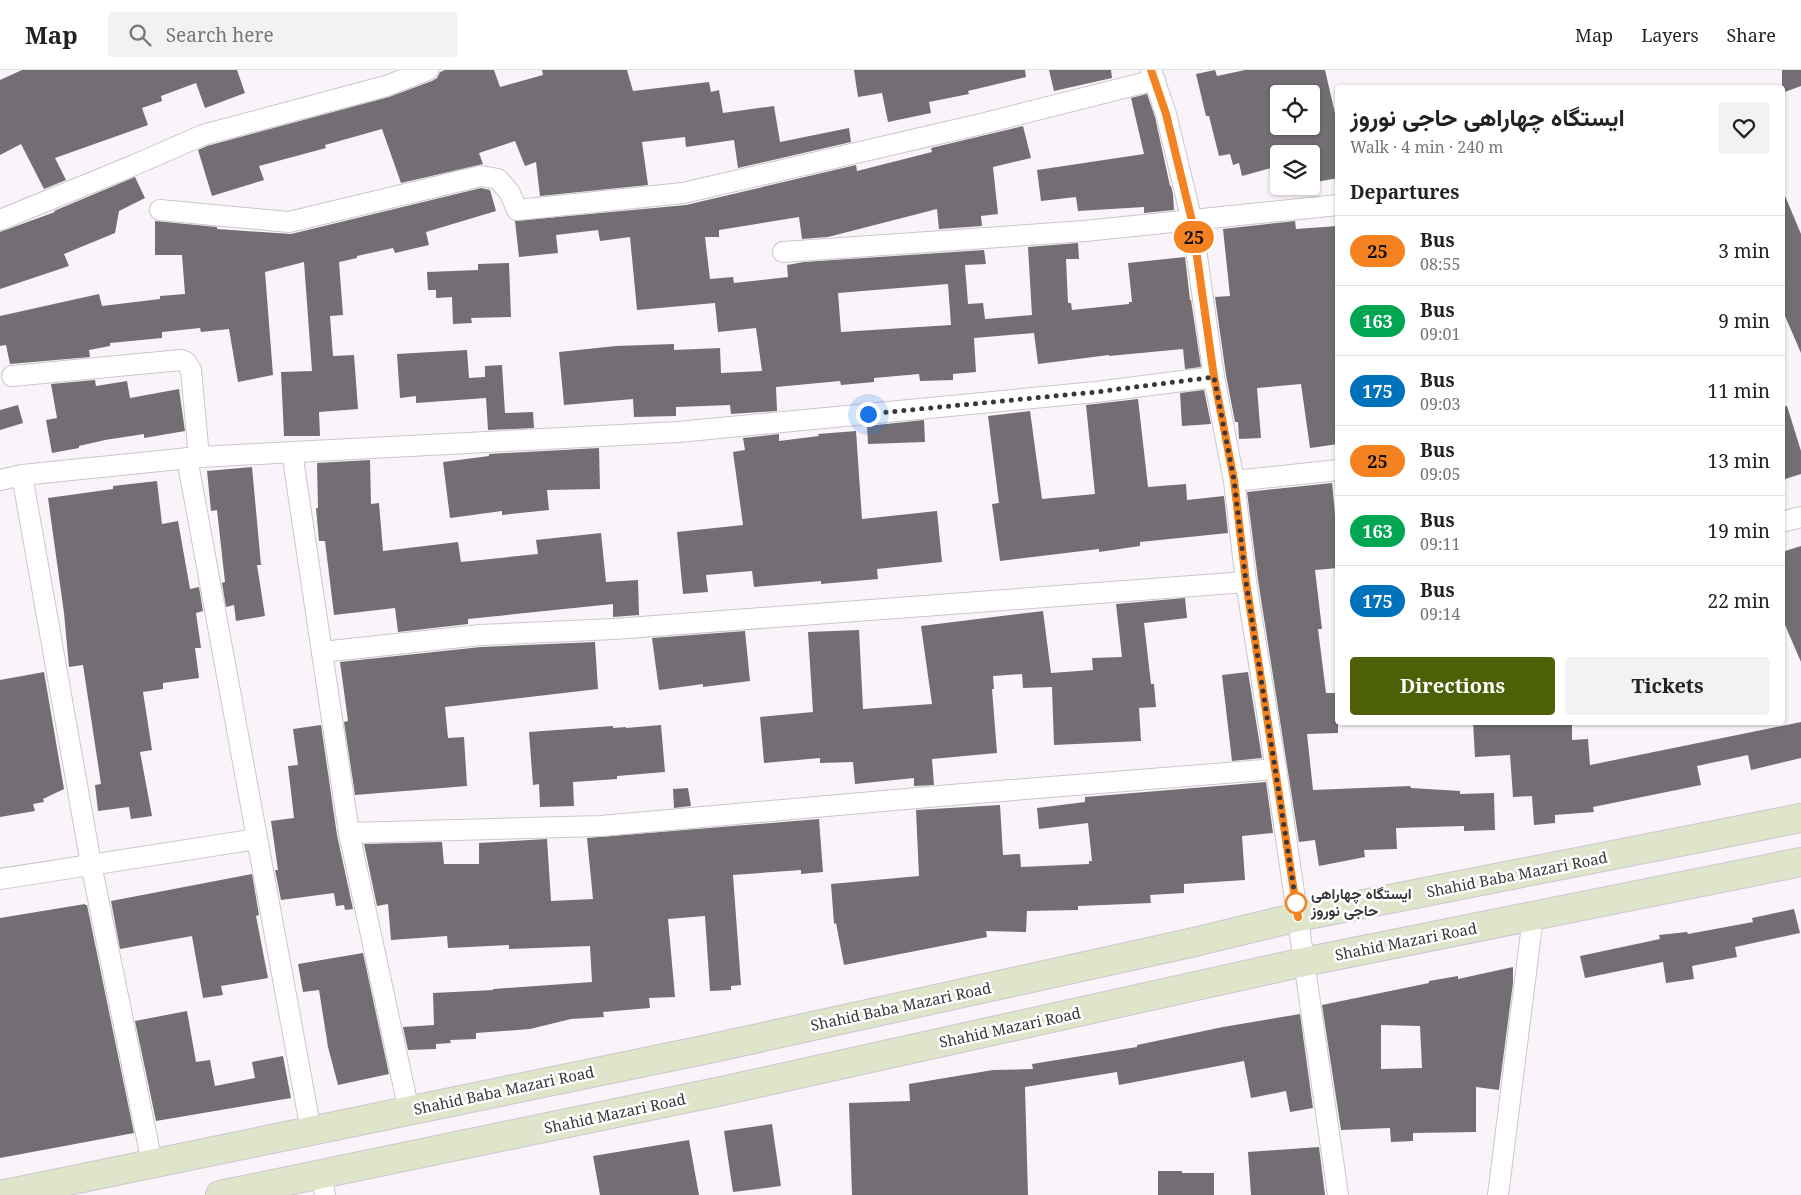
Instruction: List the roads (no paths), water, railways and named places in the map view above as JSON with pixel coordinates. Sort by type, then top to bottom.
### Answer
[{"type":"main road","name":"Shahid Baba Mazari Road","points":[[0,1195],[713,1048],[1190,943],[1298,917],[1801,818]]},
{"type":"main road","name":"Shahid Mazari Road","points":[[220,1195],[323,1185],[722,1092],[1304,962],[1801,862]]},
{"type":"street","points":[[0,220],[203,135],[386,86],[428,70]]},
{"type":"street","points":[[160,210],[289,222],[481,176],[498,179],[510,193],[517,210],[683,193],[981,124],[1153,75],[1166,114],[1192,221],[1214,377],[1234,480],[1246,582],[1276,769],[1338,1195]]},
{"type":"street","points":[[783,252],[1085,231],[1335,205]]},
{"type":"street","points":[[12,376],[181,360],[186,362],[191,370],[193,457],[257,839],[311,1131]]},
{"type":"street","points":[[0,480],[22,475],[193,457],[678,432],[1096,392],[1214,377]]},
{"type":"street","points":[[292,452],[350,833],[408,1111]]},
{"type":"street","points":[[1234,480],[1335,470]]},
{"type":"street","points":[[22,475],[91,864],[152,1163]]},
{"type":"street","points":[[1785,521],[1801,517]]},
{"type":"street","points":[[322,652],[480,635],[614,629],[1246,582]]},
{"type":"street","points":[[350,833],[601,826],[1276,769]]},
{"type":"street","points":[[0,879],[257,839]]},
{"type":"street","points":[[1498,1195],[1532,917]]},
{"type":"place","name":"ایستگاه چهاراهی حاجی نوروز","points":[[1296,903]]}]
